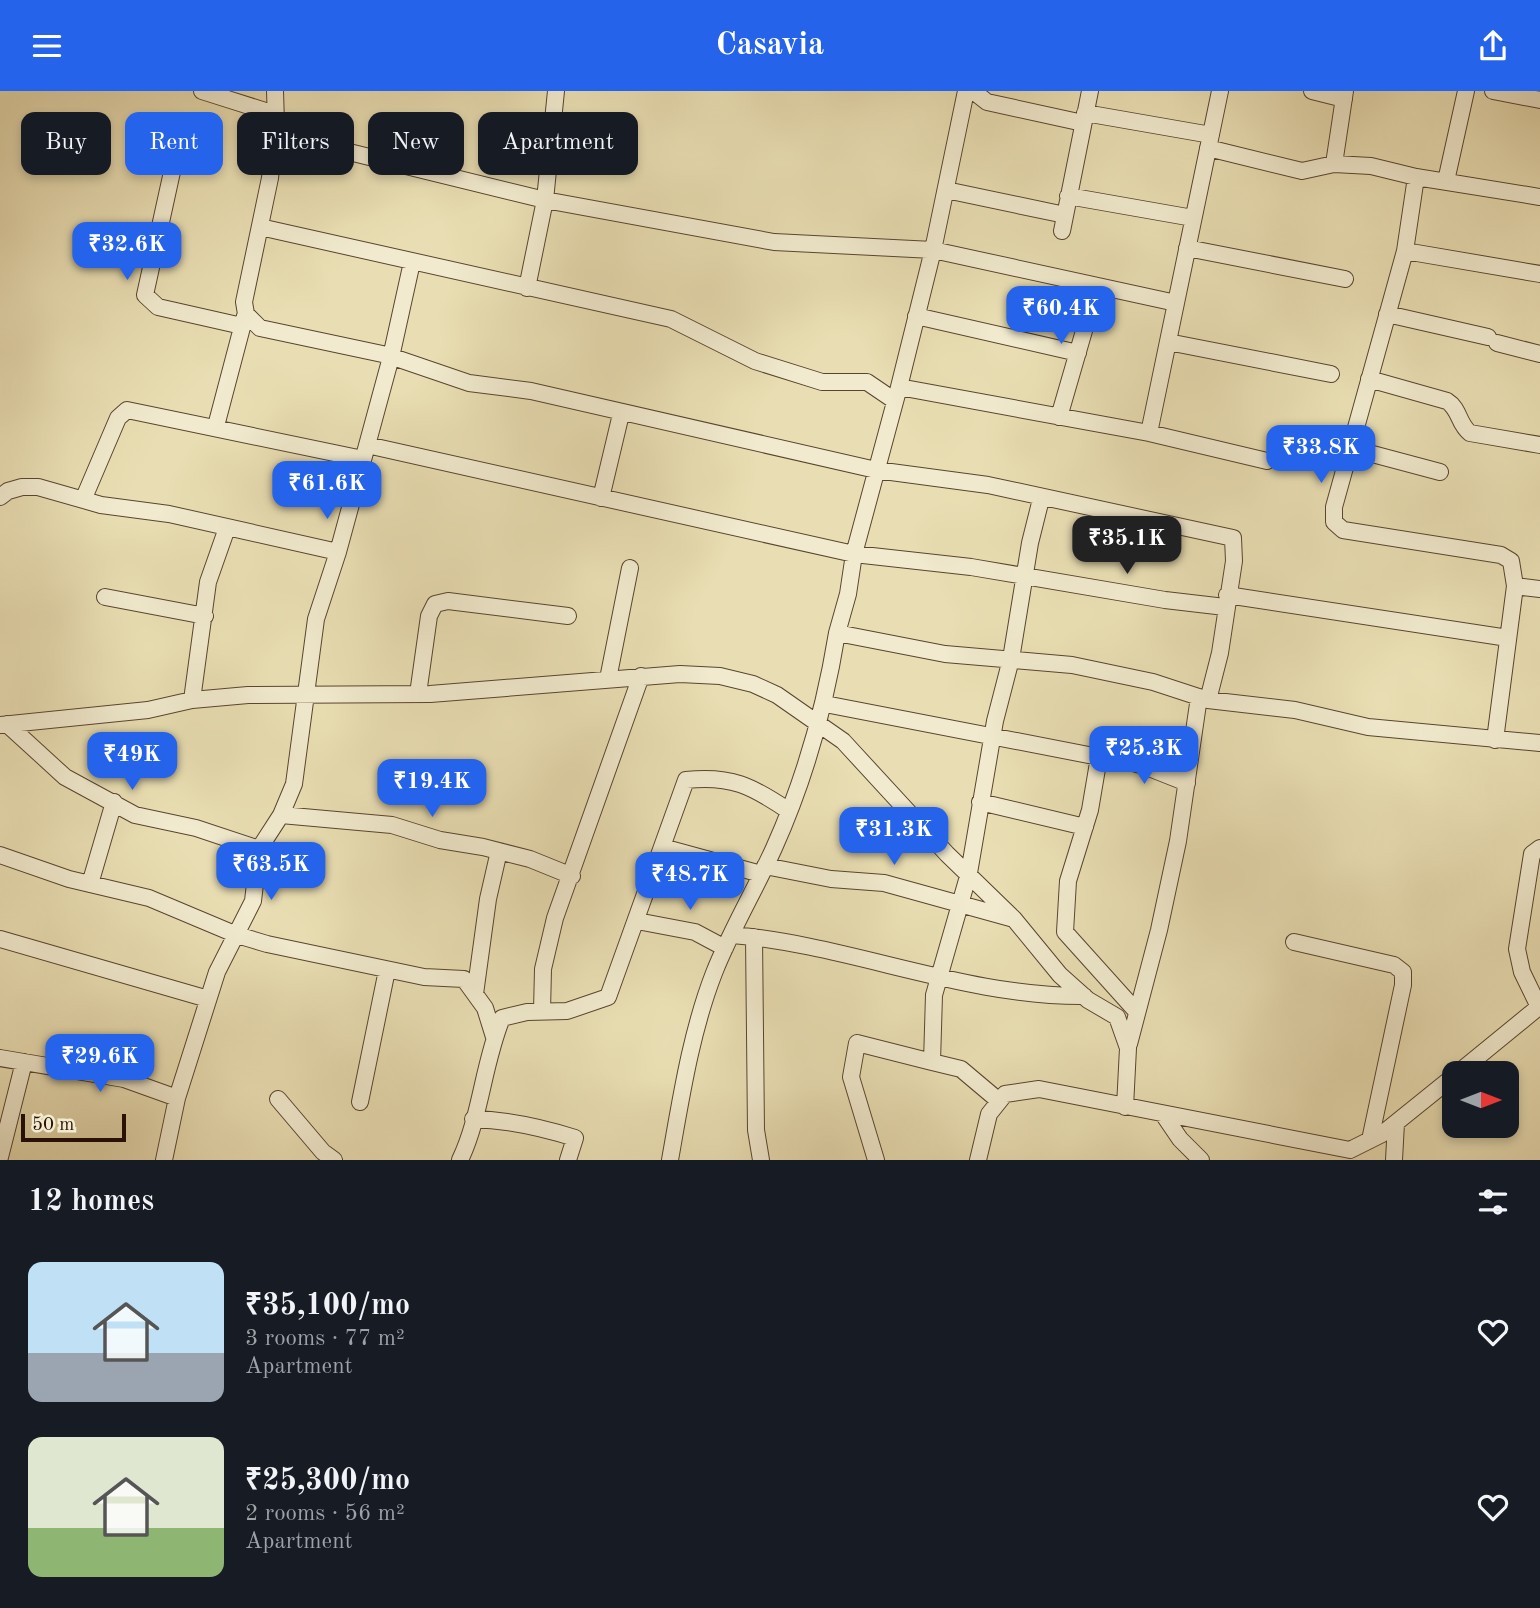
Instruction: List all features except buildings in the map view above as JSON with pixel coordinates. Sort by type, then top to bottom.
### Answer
[{"type":"street","points":[[202,91],[258,112]]},
{"type":"street","points":[[275,91],[276,112]]},
{"type":"street","points":[[527,288],[545,200],[556,91]]},
{"type":"street","points":[[670,1160],[701,1017],[729,942],[789,811],[820,723],[854,554],[933,250],[966,91]]},
{"type":"street","points":[[973,91],[987,102],[1209,141],[1302,171],[1334,164],[1371,166],[1416,177],[1540,197]]},
{"type":"street","points":[[946,190],[1063,223],[1090,91]]},
{"type":"street","points":[[1149,433],[1220,91]]},
{"type":"street","points":[[1312,91],[1345,95],[1334,164]]},
{"type":"street","points":[[1493,91],[1540,100]]},
{"type":"street","points":[[1446,181],[1464,92]]},
{"type":"street","points":[[354,153],[545,200],[774,242],[933,250],[1175,303]]},
{"type":"street","points":[[171,175],[145,295],[158,307],[244,320],[260,328],[391,356],[470,383],[531,391],[621,414],[670,421],[876,470],[988,485],[1041,499],[1233,538],[1234,561],[1220,653],[1203,699],[1159,930],[1128,1048],[1125,1107]]},
{"type":"street","points":[[216,426],[244,320],[246,290],[268,175]]},
{"type":"street","points":[[1416,177],[1405,251],[1334,507],[1337,527],[1501,555],[1511,561],[1515,586],[1495,740]]},
{"type":"street","points":[[1068,196],[1193,218]]},
{"type":"street","points":[[260,227],[671,319],[755,361],[822,382],[867,381],[897,394],[1149,433],[1267,461]]},
{"type":"street","points":[[1187,248],[1345,279]]},
{"type":"street","points":[[1405,251],[1540,274]]},
{"type":"street","points":[[164,1160],[177,1098],[217,972],[253,901],[259,849],[282,814],[294,784],[309,693],[316,619],[338,552],[391,356],[412,262]]},
{"type":"street","points":[[1059,417],[1097,286]]},
{"type":"street","points":[[1387,314],[1540,354]]},
{"type":"street","points":[[916,316],[1078,353]]},
{"type":"street","points":[[1168,342],[1331,374]]},
{"type":"street","points":[[1369,379],[1447,401],[1457,409],[1462,426],[1470,433],[1540,445]]},
{"type":"street","points":[[83,500],[121,413],[132,410],[601,498],[854,554],[1508,638]]},
{"type":"street","points":[[601,498],[621,414]]},
{"type":"street","points":[[1350,448],[1440,472]]},
{"type":"street","points":[[0,497],[8,491],[22,487],[38,487],[83,500],[169,514],[338,552]]},
{"type":"street","points":[[932,1062],[934,995],[969,873],[992,735],[1011,659],[1041,499]]},
{"type":"street","points":[[192,701],[208,583],[227,528]]},
{"type":"street","points":[[608,679],[631,568]]},
{"type":"street","points":[[1515,586],[1540,589]]},
{"type":"street","points":[[105,597],[205,616]]},
{"type":"street","points":[[418,694],[429,616],[435,604],[448,601],[568,616]]},
{"type":"street","points":[[837,633],[945,654],[1072,665],[1153,682],[1203,699],[1296,710],[1368,727],[1540,743]]},
{"type":"street","points":[[4,724],[148,710],[192,701],[309,693],[418,694],[641,677],[720,676],[753,684],[777,695],[843,741],[1014,919],[1060,975],[1084,996],[1117,1017],[1128,1048]]},
{"type":"street","points":[[542,1011],[543,969],[555,918],[572,876],[600,785],[641,677]]},
{"type":"street","points":[[825,704],[1099,757],[1102,754],[1144,766],[1187,783]]},
{"type":"street","points":[[4,724],[65,777],[135,815],[196,828],[259,849]]},
{"type":"street","points":[[1099,757],[1085,827],[1068,881],[1065,932],[1137,1012]]},
{"type":"street","points":[[460,1160],[494,1037],[502,1018],[542,1011],[567,1011],[608,997],[686,780],[713,777],[752,787],[789,811]]},
{"type":"street","points":[[90,884],[114,802]]},
{"type":"street","points":[[980,802],[1085,827]]},
{"type":"street","points":[[282,814],[392,825],[440,840],[530,859],[572,876]]},
{"type":"street","points":[[662,847],[763,870],[884,883],[1014,919]]},
{"type":"street","points":[[1473,1061],[1540,1007],[1522,972],[1517,949],[1532,854],[1540,848]]},
{"type":"street","points":[[475,994],[488,899],[499,851]]},
{"type":"street","points":[[0,855],[90,884],[149,898],[237,935],[387,970],[424,977],[464,979],[485,1008],[494,1037]]},
{"type":"street","points":[[637,921],[695,932],[729,942],[754,937],[1044,997],[1084,996]]},
{"type":"street","points":[[754,937],[756,1130],[761,1160]]},
{"type":"street","points":[[0,939],[208,999]]},
{"type":"street","points":[[1294,942],[1394,965],[1403,972],[1403,985],[1370,1140]]},
{"type":"street","points":[[360,1102],[387,970]]},
{"type":"street","points":[[876,1160],[851,1077],[857,1043],[961,1069],[999,1101]]},
{"type":"street","points":[[0,1058],[124,1079],[177,1098]]},
{"type":"street","points":[[0,1157],[24,1062]]},
{"type":"street","points":[[978,1160],[989,1114],[1005,1094],[1039,1089],[1350,1150],[1396,1123],[1442,1086]]},
{"type":"street","points":[[278,1099],[323,1152],[334,1160]]},
{"type":"street","points":[[1163,1114],[1180,1139],[1201,1160]]},
{"type":"street","points":[[473,1119],[537,1126],[575,1138],[568,1160]]},
{"type":"street","points":[[1394,1160],[1396,1123]]}]
